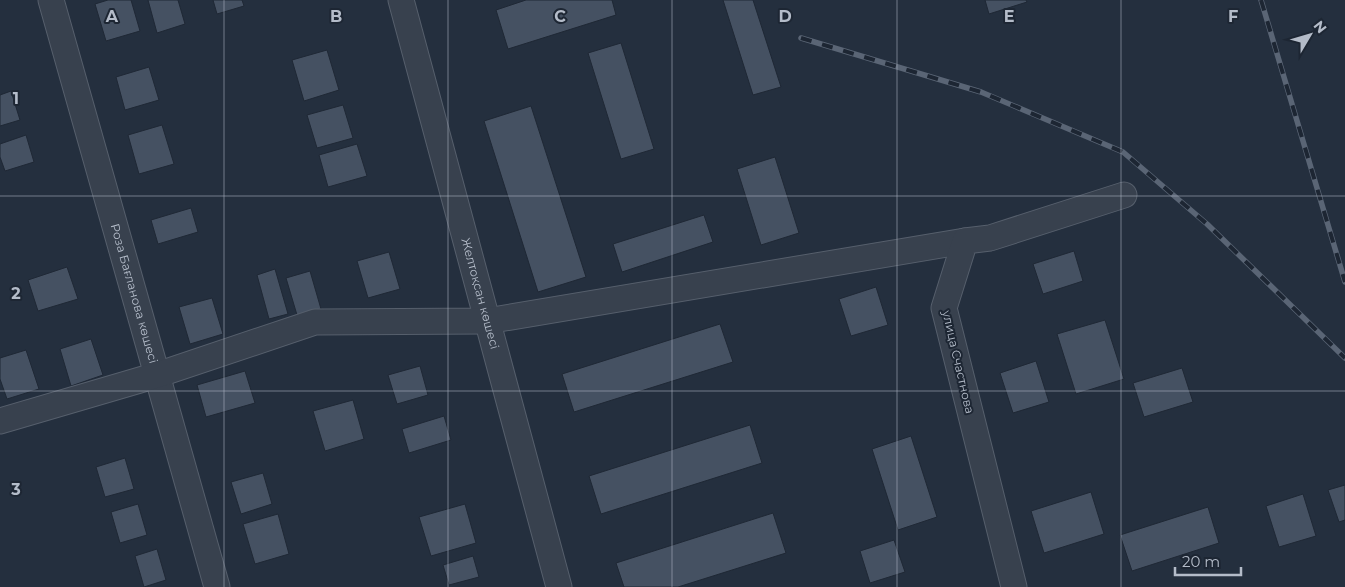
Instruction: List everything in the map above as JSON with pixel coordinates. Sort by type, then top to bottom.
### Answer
[{"type":"street","name":"Роза Бағланова көшесі","points":[[51,0],[217,587]]},
{"type":"street","name":"Желтоқсан көшесі","points":[[401,0],[559,587]]},
{"type":"street","points":[[0,421],[157,375],[315,322],[487,322],[990,238],[1124,195]]},
{"type":"street","name":"улица Счастнова","points":[[965,241],[944,308],[1014,587]]},
{"type":"building","points":[[108,0],[131,0],[140,31],[106,41],[95,4]]},
{"type":"building","points":[[148,0],[178,0],[185,24],[157,33]]},
{"type":"building","points":[[213,0],[242,0],[244,6],[217,14]]},
{"type":"building","points":[[526,0],[612,0],[616,15],[508,49],[496,10]]},
{"type":"building","points":[[723,0],[753,0],[781,87],[753,95]]},
{"type":"building","points":[[985,0],[1026,0],[1027,2],[989,14]]},
{"type":"building","points":[[621,43],[654,149],[621,159],[588,53]]},
{"type":"building","points":[[327,50],[339,90],[304,101],[292,60]]},
{"type":"building","points":[[149,67],[159,100],[125,110],[116,77]]},
{"type":"building","points":[[11,91],[20,120],[0,126],[0,95]]},
{"type":"building","points":[[343,105],[353,138],[317,148],[307,115]]},
{"type":"building","points":[[531,106],[586,277],[538,292],[484,121]]},
{"type":"building","points":[[162,125],[174,164],[139,174],[128,135]]},
{"type":"building","points":[[26,135],[34,162],[5,171],[0,157],[0,144]]},
{"type":"building","points":[[357,144],[367,176],[328,187],[319,155]]},
{"type":"building","points":[[775,157],[799,233],[761,245],[737,169]]},
{"type":"building","points":[[191,208],[198,232],[158,244],[151,220]]},
{"type":"building","points":[[704,215],[713,242],[622,272],[613,244]]},
{"type":"building","points":[[1074,251],[1083,281],[1043,294],[1033,264]]},
{"type":"building","points":[[389,252],[400,289],[368,298],[357,261]]},
{"type":"building","points":[[67,267],[78,299],[38,311],[28,280]]},
{"type":"building","points":[[275,269],[288,314],[269,319],[257,275]]},
{"type":"building","points":[[310,271],[321,309],[297,315],[286,278]]},
{"type":"building","points":[[876,287],[888,325],[851,336],[839,299]]},
{"type":"building","points":[[212,298],[223,334],[190,344],[179,307]]},
{"type":"building","points":[[1105,320],[1124,379],[1076,394],[1057,334]]},
{"type":"building","points":[[720,324],[733,362],[574,412],[562,374]]},
{"type":"building","points":[[91,339],[103,375],[71,386],[60,349]]},
{"type":"building","points":[[26,350],[39,389],[7,399],[0,379],[0,358]]},
{"type":"building","points":[[1036,361],[1049,402],[1013,413],[1000,373]]},
{"type":"building","points":[[420,366],[428,395],[397,404],[388,375]]},
{"type":"building","points":[[1182,368],[1193,402],[1144,417],[1133,383]]},
{"type":"building","points":[[245,371],[255,403],[206,417],[197,385]]},
{"type":"building","points":[[353,400],[364,439],[325,451],[313,411]]},
{"type":"building","points":[[444,416],[451,440],[409,453],[402,429]]},
{"type":"building","points":[[750,425],[762,463],[601,514],[589,476]]},
{"type":"building","points":[[911,436],[937,517],[898,530],[872,449]]},
{"type":"building","points":[[125,458],[134,489],[105,497],[96,467]]},
{"type":"building","points":[[263,473],[272,504],[241,514],[231,482]]},
{"type":"building","points":[[1345,485],[1345,520],[1339,522],[1328,490]]},
{"type":"building","points":[[1091,492],[1104,534],[1044,553],[1031,511]]},
{"type":"building","points":[[1303,494],[1316,536],[1279,547],[1266,506]]},
{"type":"building","points":[[138,504],[147,535],[120,543],[111,512]]},
{"type":"building","points":[[465,504],[476,543],[431,556],[419,517]]},
{"type":"building","points":[[1208,507],[1219,543],[1132,571],[1120,535]]},
{"type":"building","points":[[773,513],[786,553],[678,587],[624,587],[616,563]]},
{"type":"building","points":[[278,514],[289,554],[255,564],[243,524]]},
{"type":"building","points":[[894,540],[905,572],[870,583],[860,551]]},
{"type":"building","points":[[157,549],[166,580],[144,587],[135,556]]},
{"type":"building","points":[[473,556],[479,577],[449,585],[443,565]]},
{"type":"railway","points":[[1261,0],[1345,282]]},
{"type":"railway","points":[[801,38],[981,92],[1123,152],[1207,224],[1345,358]]}]
